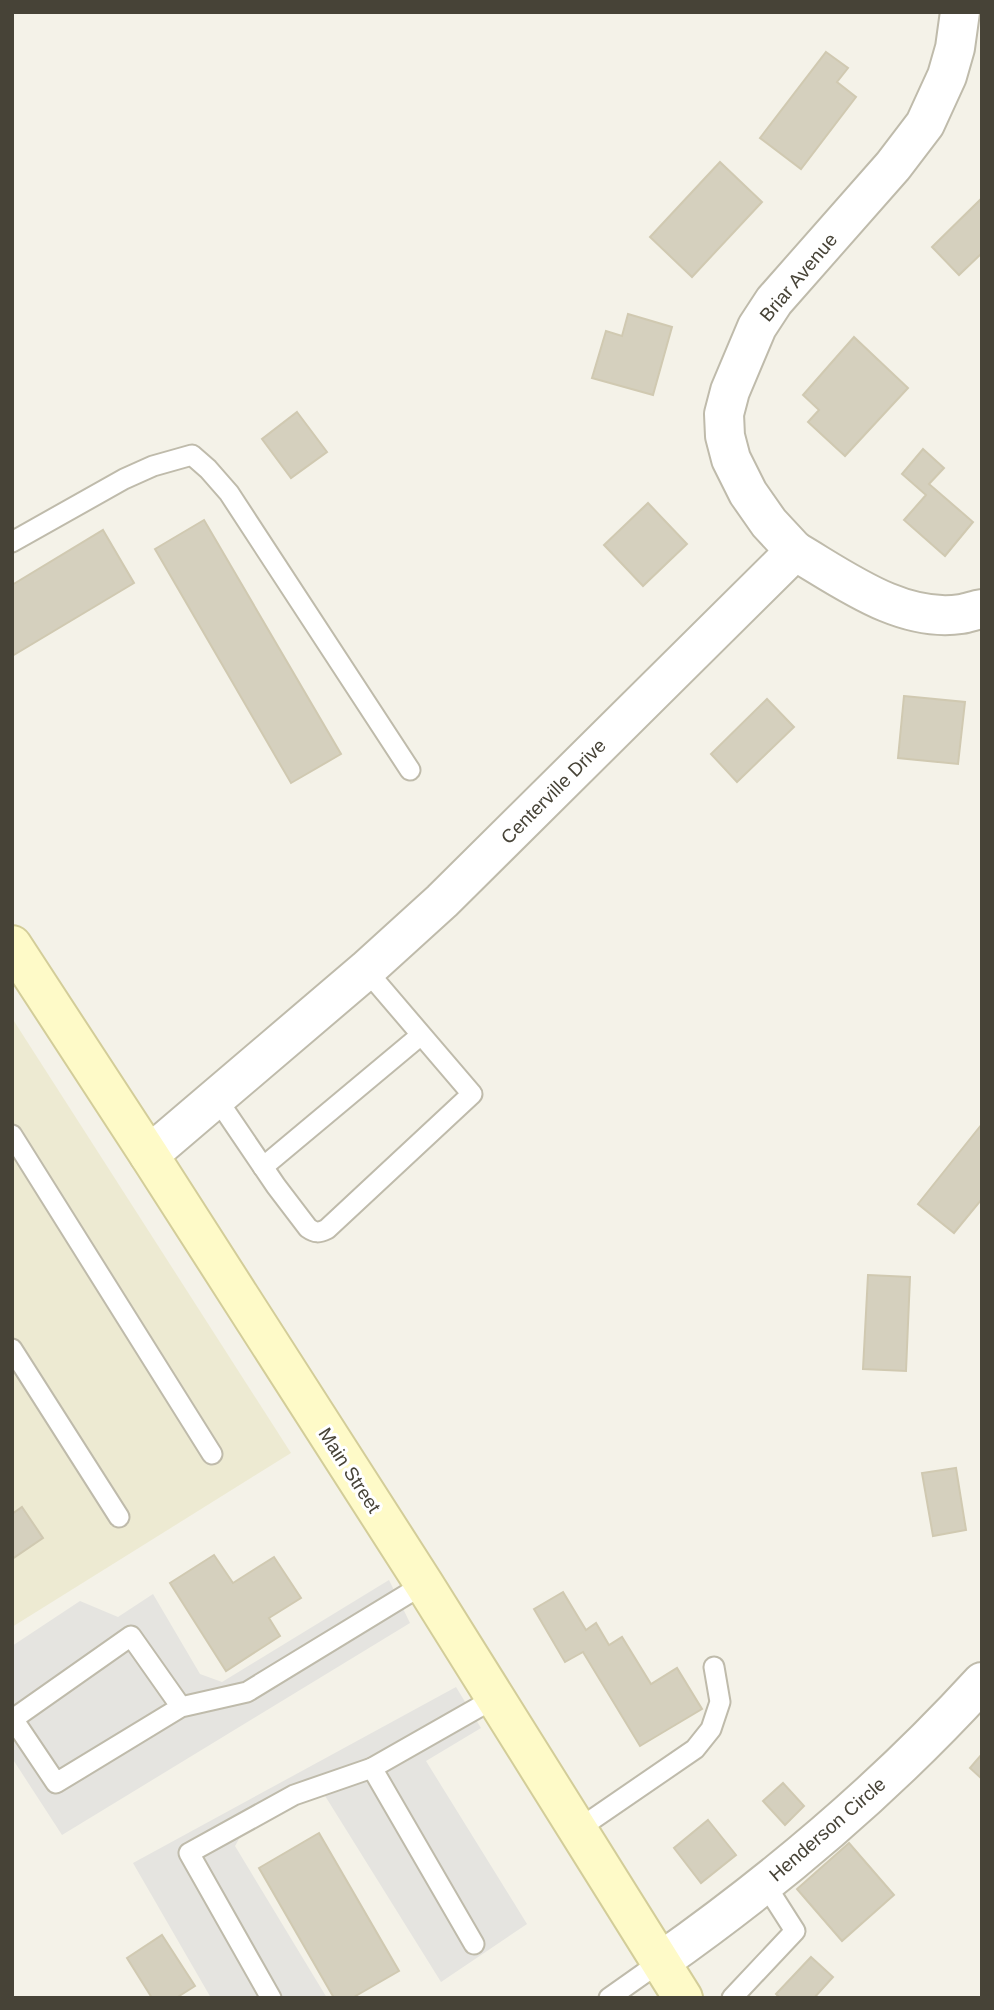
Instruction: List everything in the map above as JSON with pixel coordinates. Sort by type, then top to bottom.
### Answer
[{"type":"main road","name":"Main Street","points":[[12,945],[424,1584],[683,1998]]},
{"type":"street","name":"Briar Avenue","points":[[795,551],[769,523],[748,493],[731,459],[725,436],[724,414],[730,391],[757,327],[774,301],[893,166],[925,124],[947,76],[955,48],[960,12]]},
{"type":"street","points":[[795,551],[865,593],[896,605],[927,614],[959,614],[982,609]]},
{"type":"street","name":"Centerville Drive","points":[[149,1155],[366,970],[460,883],[795,551]]},
{"type":"street","name":"Henderson Circle","points":[[660,1962],[765,1884],[892,1773],[982,1682]]},
{"type":"lane","points":[[12,542],[124,479],[153,466],[192,455],[229,493],[410,770]]},
{"type":"lane","points":[[217,1099],[308,1228],[320,1233],[327,1229],[472,1094],[366,970]]},
{"type":"lane","points":[[263,1167],[421,1035]]},
{"type":"lane","points":[[12,1135],[212,1454]]},
{"type":"lane","points":[[12,1349],[119,1517]]},
{"type":"lane","points":[[181,1707],[131,1636],[13,1718],[56,1783],[181,1707],[247,1692],[424,1584]]},
{"type":"lane","points":[[577,1830],[695,1749],[711,1729],[720,1702],[714,1667]]},
{"type":"lane","points":[[271,1998],[189,1853],[294,1795],[372,1768],[495,1698]]},
{"type":"lane","points":[[372,1768],[474,1944]]},
{"type":"lane","points":[[732,1998],[795,1931],[765,1884]]},
{"type":"lane","points":[[609,1998],[660,1962]]},
{"type":"shaded area","points":[[12,1018],[291,1453],[12,1627]]},
{"type":"shaded area","points":[[389,1580],[410,1623],[62,1835],[12,1758],[12,1646],[80,1601],[118,1617],[153,1594],[200,1674],[222,1682]]},
{"type":"shaded area","points":[[456,1687],[481,1728],[426,1761],[527,1924],[441,1982],[322,1791],[248,1823],[235,1846],[327,1998],[211,1998],[133,1863]]},
{"type":"building","points":[[826,52],[848,68],[837,82],[856,97],[801,169],[760,138]]},
{"type":"building","points":[[720,162],[762,202],[692,277],[650,237]]},
{"type":"building","points":[[982,198],[982,253],[959,275],[932,247]]},
{"type":"building","points":[[628,314],[672,327],[653,395],[592,378],[606,331],[622,336]]},
{"type":"building","points":[[854,337],[908,388],[845,456],[808,422],[819,410],[803,395]]},
{"type":"building","points":[[297,412],[327,452],[291,478],[262,439]]},
{"type":"building","points":[[923,449],[944,468],[929,484],[973,522],[945,556],[904,520],[926,495],[902,474]]},
{"type":"building","points":[[648,503],[687,544],[643,586],[604,545]]},
{"type":"building","points":[[204,520],[341,754],[291,783],[155,549]]},
{"type":"building","points":[[103,530],[134,583],[12,656],[12,585]]},
{"type":"building","points":[[904,696],[965,702],[958,764],[898,758]]},
{"type":"building","points":[[767,699],[794,727],[737,782],[711,754]]},
{"type":"building","points":[[982,1124],[982,1199],[954,1233],[918,1204]]},
{"type":"building","points":[[868,1275],[910,1277],[906,1371],[863,1369]]},
{"type":"building","points":[[956,1468],[966,1530],[933,1536],[922,1473]]},
{"type":"building","points":[[22,1507],[43,1538],[12,1559],[12,1514]]},
{"type":"building","points":[[214,1555],[233,1583],[274,1557],[301,1598],[269,1618],[280,1636],[226,1671],[170,1583]]},
{"type":"building","points":[[563,1592],[586,1630],[596,1623],[609,1645],[622,1637],[651,1684],[677,1668],[702,1709],[640,1746],[583,1652],[565,1662],[534,1609]]},
{"type":"building","points":[[982,1754],[982,1779],[970,1768]]},
{"type":"building","points":[[783,1783],[804,1806],[785,1825],[763,1801]]},
{"type":"building","points":[[708,1820],[736,1855],[701,1883],[674,1848]]},
{"type":"building","points":[[319,1833],[399,1971],[352,1998],[334,1998],[259,1868]]},
{"type":"building","points":[[849,1843],[894,1895],[842,1941],[797,1889]]},
{"type":"building","points":[[162,1935],[195,1986],[176,1998],[152,1998],[127,1958]]},
{"type":"building","points":[[811,1957],[833,1977],[814,1998],[780,1998],[776,1994]]}]
